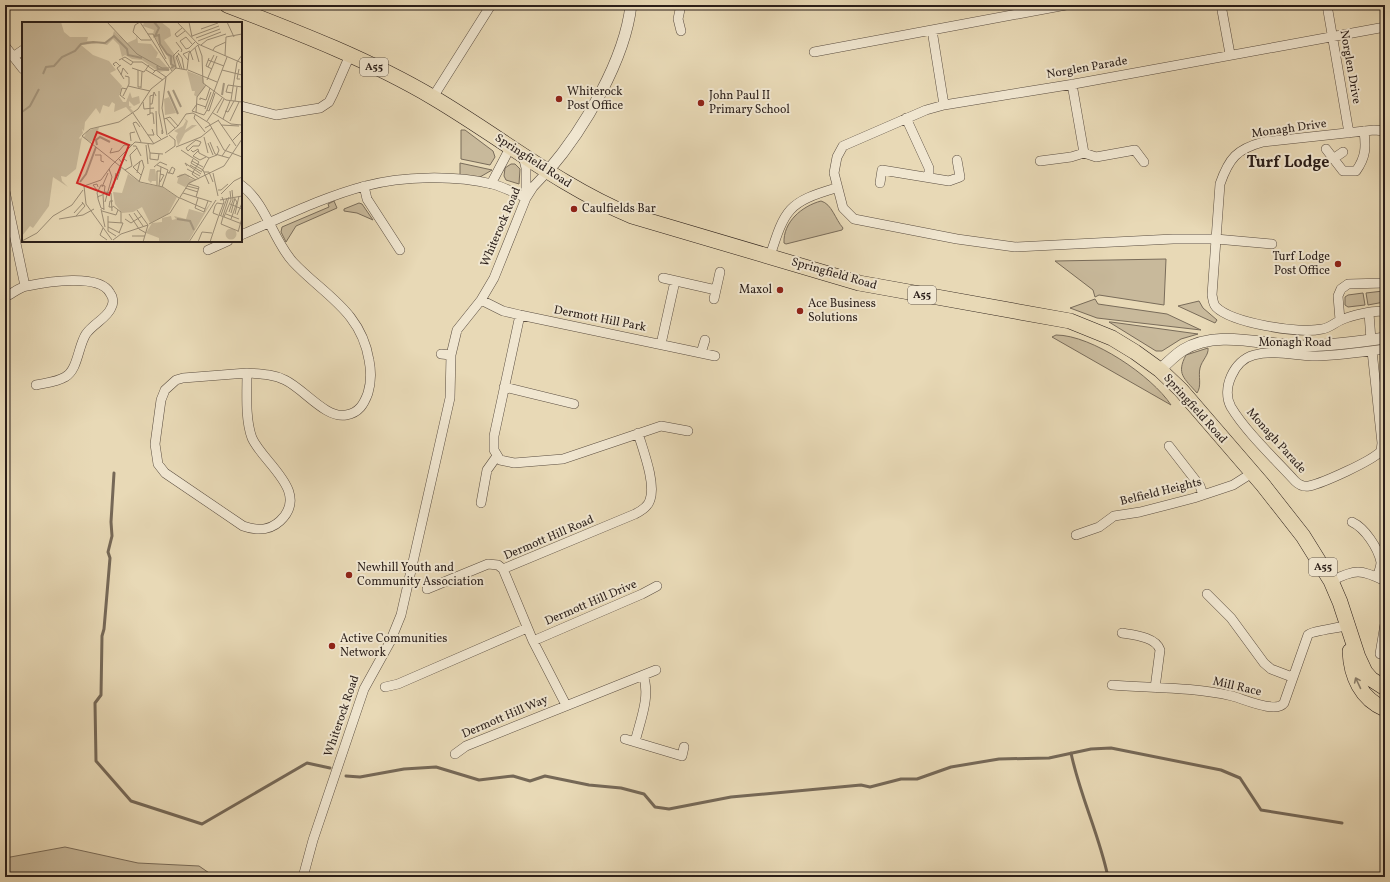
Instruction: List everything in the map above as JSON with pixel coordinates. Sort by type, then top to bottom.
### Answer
[{"type":"highway","name":"Springfield Road","points":[[227,5],[251,9],[350,55],[433,97],[586,195],[632,216],[859,283],[1070,321],[1112,338],[1160,370],[1181,390],[1252,473],[1303,536],[1331,581],[1349,627]]},
{"type":"highway","name":"A55","points":[[1349,627],[1365,672],[1371,679],[1385,688]]},
{"type":"highway","name":"A55","points":[[1349,627],[1350,659],[1357,684],[1369,701],[1385,710]]},
{"type":"street","points":[[433,97],[491,5]]},
{"type":"street","points":[[681,5],[678,19],[681,31]]},
{"type":"street","points":[[814,52],[1066,5]]},
{"type":"street","points":[[1221,5],[1230,54]]},
{"type":"street","name":"Norglen Drive","points":[[1328,5],[1349,133]]},
{"type":"street","name":"Whiterock Road","points":[[303,877],[313,840],[364,689],[390,642],[401,615],[450,398],[451,355],[458,330],[481,300],[494,278],[526,198],[532,187],[563,154],[586,120],[616,62],[628,26],[629,6]]},
{"type":"street","name":"Norglen Parade","points":[[1216,239],[1173,239],[1015,247],[1002,246],[854,219],[843,208],[836,188],[834,173],[836,157],[843,146],[906,118],[944,105],[1072,84],[1332,35],[1385,27]]},
{"type":"street","points":[[932,30],[944,105]]},
{"type":"street","points":[[5,46],[22,68]]},
{"type":"street","points":[[13,57],[22,51]]},
{"type":"street","points":[[242,106],[276,115],[320,108],[329,102],[350,55]]},
{"type":"street","points":[[1072,84],[1084,153]]},
{"type":"street","points":[[906,118],[929,168],[929,177]]},
{"type":"street","points":[[1326,149],[1343,172],[1356,171],[1363,160],[1366,150],[1364,131]]},
{"type":"street","name":"Monagh Drive","points":[[1221,311],[1215,305],[1212,295],[1220,184],[1226,167],[1236,154],[1248,146],[1263,142],[1364,131],[1385,131]]},
{"type":"street","points":[[242,235],[311,205],[364,186],[387,181],[447,178],[491,184],[526,198],[526,168],[517,150],[491,184]]},
{"type":"street","points":[[1040,161],[1071,157],[1084,153],[1096,157],[1135,150],[1144,162]]},
{"type":"street","points":[[1333,159],[1343,152]]},
{"type":"street","points":[[880,183],[882,170],[949,181],[960,177],[957,160]]},
{"type":"street","points":[[242,186],[254,197],[293,262],[343,307],[358,326],[366,345],[370,367],[369,388],[364,403],[355,412],[346,415],[335,416],[302,390],[286,380],[266,374],[247,374],[183,378],[170,384],[165,390],[161,400],[155,454],[158,464],[165,473],[243,526],[254,530],[266,529],[276,526],[283,518],[290,502],[290,493],[285,482],[258,449],[252,436],[249,423],[247,374]]},
{"type":"street","points":[[364,186],[367,199],[400,250]]},
{"type":"street","points":[[770,256],[780,228],[795,204],[809,196],[836,188]]},
{"type":"street","points":[[5,191],[9,231],[25,286]]},
{"type":"street","points":[[1216,239],[1272,244]]},
{"type":"street","points":[[208,250],[226,242]]},
{"type":"street","points":[[714,299],[720,272]]},
{"type":"street","points":[[663,278],[716,290]]},
{"type":"street","points":[[5,297],[25,286],[71,281],[94,281],[106,287],[112,297],[113,302],[108,313],[86,334],[70,373],[61,379],[36,385]]},
{"type":"street","points":[[661,344],[675,281]]},
{"type":"street","name":"Monagh Road","points":[[1340,320],[1337,306],[1338,296],[1341,289],[1348,284],[1385,282]]},
{"type":"street","name":"Dermott Hill Park","points":[[481,300],[503,310],[520,315],[715,356]]},
{"type":"street","name":"Monagh Road","points":[[1221,311],[1244,320],[1297,330],[1320,330],[1331,327],[1340,320],[1370,312],[1385,312]]},
{"type":"street","points":[[1370,312],[1372,345]]},
{"type":"street","points":[[520,315],[494,436],[493,446],[497,456],[507,462],[563,459],[664,426],[688,431]]},
{"type":"street","points":[[1160,370],[1182,350],[1209,340],[1226,339],[1276,345],[1321,346],[1372,345],[1385,338]]},
{"type":"street","points":[[701,353],[704,340]]},
{"type":"street","name":"Monagh Road","points":[[1228,392],[1229,383],[1234,370],[1243,360],[1253,355],[1265,353],[1313,356],[1372,345],[1385,349]]},
{"type":"street","name":"Monagh Parade","points":[[1228,392],[1230,405],[1240,420],[1295,481],[1301,486],[1309,486],[1370,460],[1381,451],[1382,443],[1372,345]]},
{"type":"street","points":[[441,354],[451,355]]},
{"type":"street","points":[[504,387],[574,404]]},
{"type":"street","name":"Dermott Hill Road","points":[[566,705],[533,641],[503,569],[635,514],[647,506],[651,498],[651,484],[638,434]]},
{"type":"street","points":[[1170,446],[1200,486],[1203,495]]},
{"type":"street","points":[[482,503],[487,470],[497,456]]},
{"type":"street","name":"Belfield Heights","points":[[1076,536],[1099,527],[1114,516],[1140,512],[1203,495],[1233,485],[1252,473]]},
{"type":"street","points":[[1331,581],[1349,572],[1360,570],[1381,579],[1381,563],[1376,552],[1364,531],[1352,522]]},
{"type":"street","points":[[427,588],[488,564],[498,565],[503,569]]},
{"type":"street","name":"Dermott Hill Drive","points":[[533,641],[642,594],[657,586]]},
{"type":"street","points":[[1207,594],[1231,618],[1264,663],[1271,669],[1292,677]]},
{"type":"street","points":[[1380,654],[1384,626]]},
{"type":"street","name":"Mill Race","points":[[1112,685],[1231,696],[1274,707],[1282,706],[1306,638],[1310,633],[1349,627]]},
{"type":"street","points":[[385,687],[398,684],[528,628]]},
{"type":"street","points":[[1122,633],[1154,641],[1159,646],[1160,650],[1155,688]]},
{"type":"street","name":"Dermott Hill Way","points":[[455,754],[466,746],[656,670]]},
{"type":"street","points":[[635,742],[646,698],[647,688],[643,675]]},
{"type":"street","points":[[625,739],[682,756],[684,747]]},
{"type":"shaded area","points":[[461,130],[465,130],[493,151],[495,157],[490,165],[461,159]]},
{"type":"shaded area","points":[[460,163],[492,170],[480,177],[460,176]]},
{"type":"shaded area","points":[[511,164],[515,164],[520,169],[519,184],[506,180],[504,176],[505,168]]},
{"type":"shaded area","points":[[334,201],[337,208],[296,226],[286,242],[281,232],[282,227],[329,207],[328,204]]},
{"type":"shaded area","points":[[821,201],[831,208],[843,228],[842,230],[786,244],[784,243],[787,228],[795,216],[807,207]]},
{"type":"shaded area","points":[[359,203],[362,204],[373,220],[357,213],[344,211],[344,209]]},
{"type":"shaded area","points":[[1166,259],[1164,305],[1099,295],[1095,297],[1093,290],[1055,261]]},
{"type":"shaded area","points":[[1385,292],[1384,302],[1368,305],[1366,293]]},
{"type":"shaded area","points":[[1363,293],[1365,305],[1348,307],[1345,305],[1345,297],[1348,295]]},
{"type":"shaded area","points":[[1095,299],[1098,304],[1167,314],[1201,330],[1097,318],[1070,308]]},
{"type":"shaded area","points":[[1199,301],[1203,308],[1217,320],[1215,323],[1178,306]]},
{"type":"shaded area","points":[[1109,322],[1198,334],[1181,339],[1162,351],[1156,351]]},
{"type":"shaded area","points":[[1056,335],[1070,337],[1086,342],[1120,359],[1150,382],[1171,405],[1052,337]]},
{"type":"shaded area","points":[[1208,348],[1200,368],[1199,387],[1197,393],[1183,376],[1183,361],[1186,355]]},
{"type":"shaded area","points":[[65,847],[138,863],[199,866],[215,877],[5,877],[5,858]]},
{"type":"waterway","points":[[114,473],[111,522],[112,536],[108,552],[110,558],[104,629],[102,636],[101,695],[95,703],[96,761],[131,801],[202,824],[307,763],[330,768]]},
{"type":"waterway","points":[[346,776],[360,777],[404,769],[436,767],[479,780],[513,776],[530,781],[545,776],[589,785],[621,788],[644,794],[655,807],[669,809],[731,797],[861,785],[870,787],[901,779],[917,779],[951,767],[999,759],[1049,758],[1091,749],[1111,748],[1221,770],[1240,778],[1261,810],[1342,823]]},
{"type":"waterway","points":[[1071,753],[1108,877]]},
{"type":"place","name":"Whiterock Post Office","points":[[559,99]]},
{"type":"place","name":"John Paul II Primary School","points":[[701,103]]},
{"type":"place","name":"Caulfields Bar","points":[[574,209]]},
{"type":"place","name":"Turf Lodge Post Office","points":[[1338,264]]},
{"type":"place","name":"Maxol","points":[[780,290]]},
{"type":"place","name":"Ace Business Solutions","points":[[800,311]]},
{"type":"place","name":"Newhill Youth and Community Association","points":[[349,575]]},
{"type":"place","name":"Active Communities Network","points":[[332,646]]},
{"type":"district","name":"Turf Lodge","points":[[1288,163]]}]
